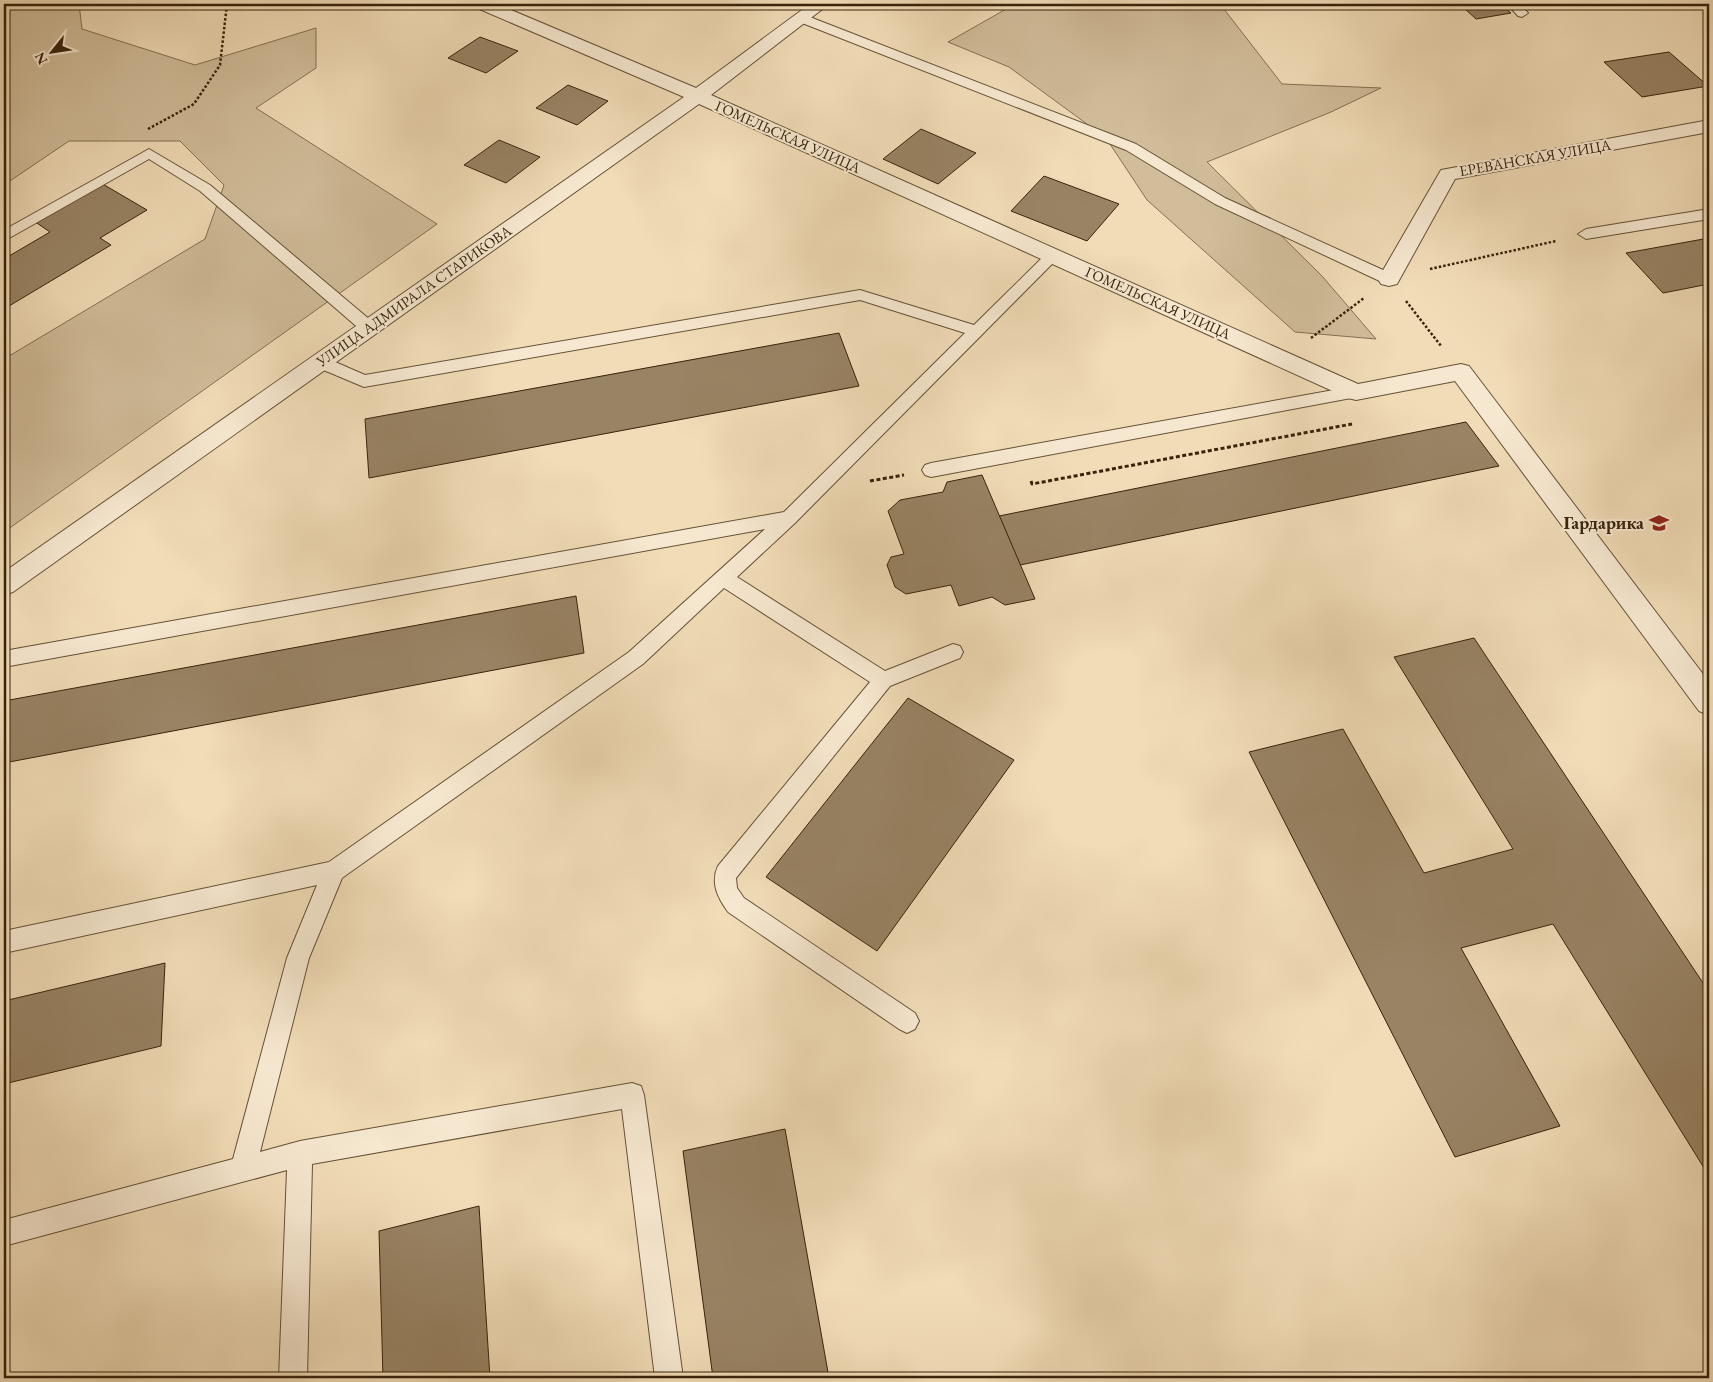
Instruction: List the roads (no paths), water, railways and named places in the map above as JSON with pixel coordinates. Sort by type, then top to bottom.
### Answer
[{"type":"street","name":"ГОМЕЛЬСКАЯ УЛИЦА","points":[[483,4],[698,96],[1356,392]]},
{"type":"street","name":"УЛИЦА АДМИРАЛА СТАРИКОВА","points":[[4,585],[698,96],[821,4]]},
{"type":"street","name":"ЕРЕВАНСКАЯ УЛИЦА","points":[[1389,279],[1448,174],[1709,126]]},
{"type":"street","points":[[1356,392],[1461,372],[1709,703]]},
{"type":"lane","points":[[802,18],[1131,147],[1220,201],[1389,279]]},
{"type":"lane","points":[[4,236],[148,153],[205,188],[370,328]]},
{"type":"lane","points":[[1586,234],[1709,214]]},
{"type":"lane","points":[[4,942],[334,871],[636,658],[789,518],[1052,256]]},
{"type":"lane","points":[[320,362],[364,381],[860,295],[976,332]]},
{"type":"lane","points":[[931,470],[1356,392]]},
{"type":"lane","points":[[4,659],[789,518]]},
{"type":"lane","points":[[723,578],[883,680]]},
{"type":"lane","points":[[907,1021],[736,905],[727,894],[724,884],[726,873],[732,864],[883,680],[953,652]]},
{"type":"lane","points":[[243,1169],[298,958],[334,871]]},
{"type":"lane","points":[[4,1233],[300,1154],[632,1095],[668,1378]]},
{"type":"lane","points":[[293,1378],[300,1154]]},
{"type":"place","name":"Гардарика","points":[[1659,523]]}]
